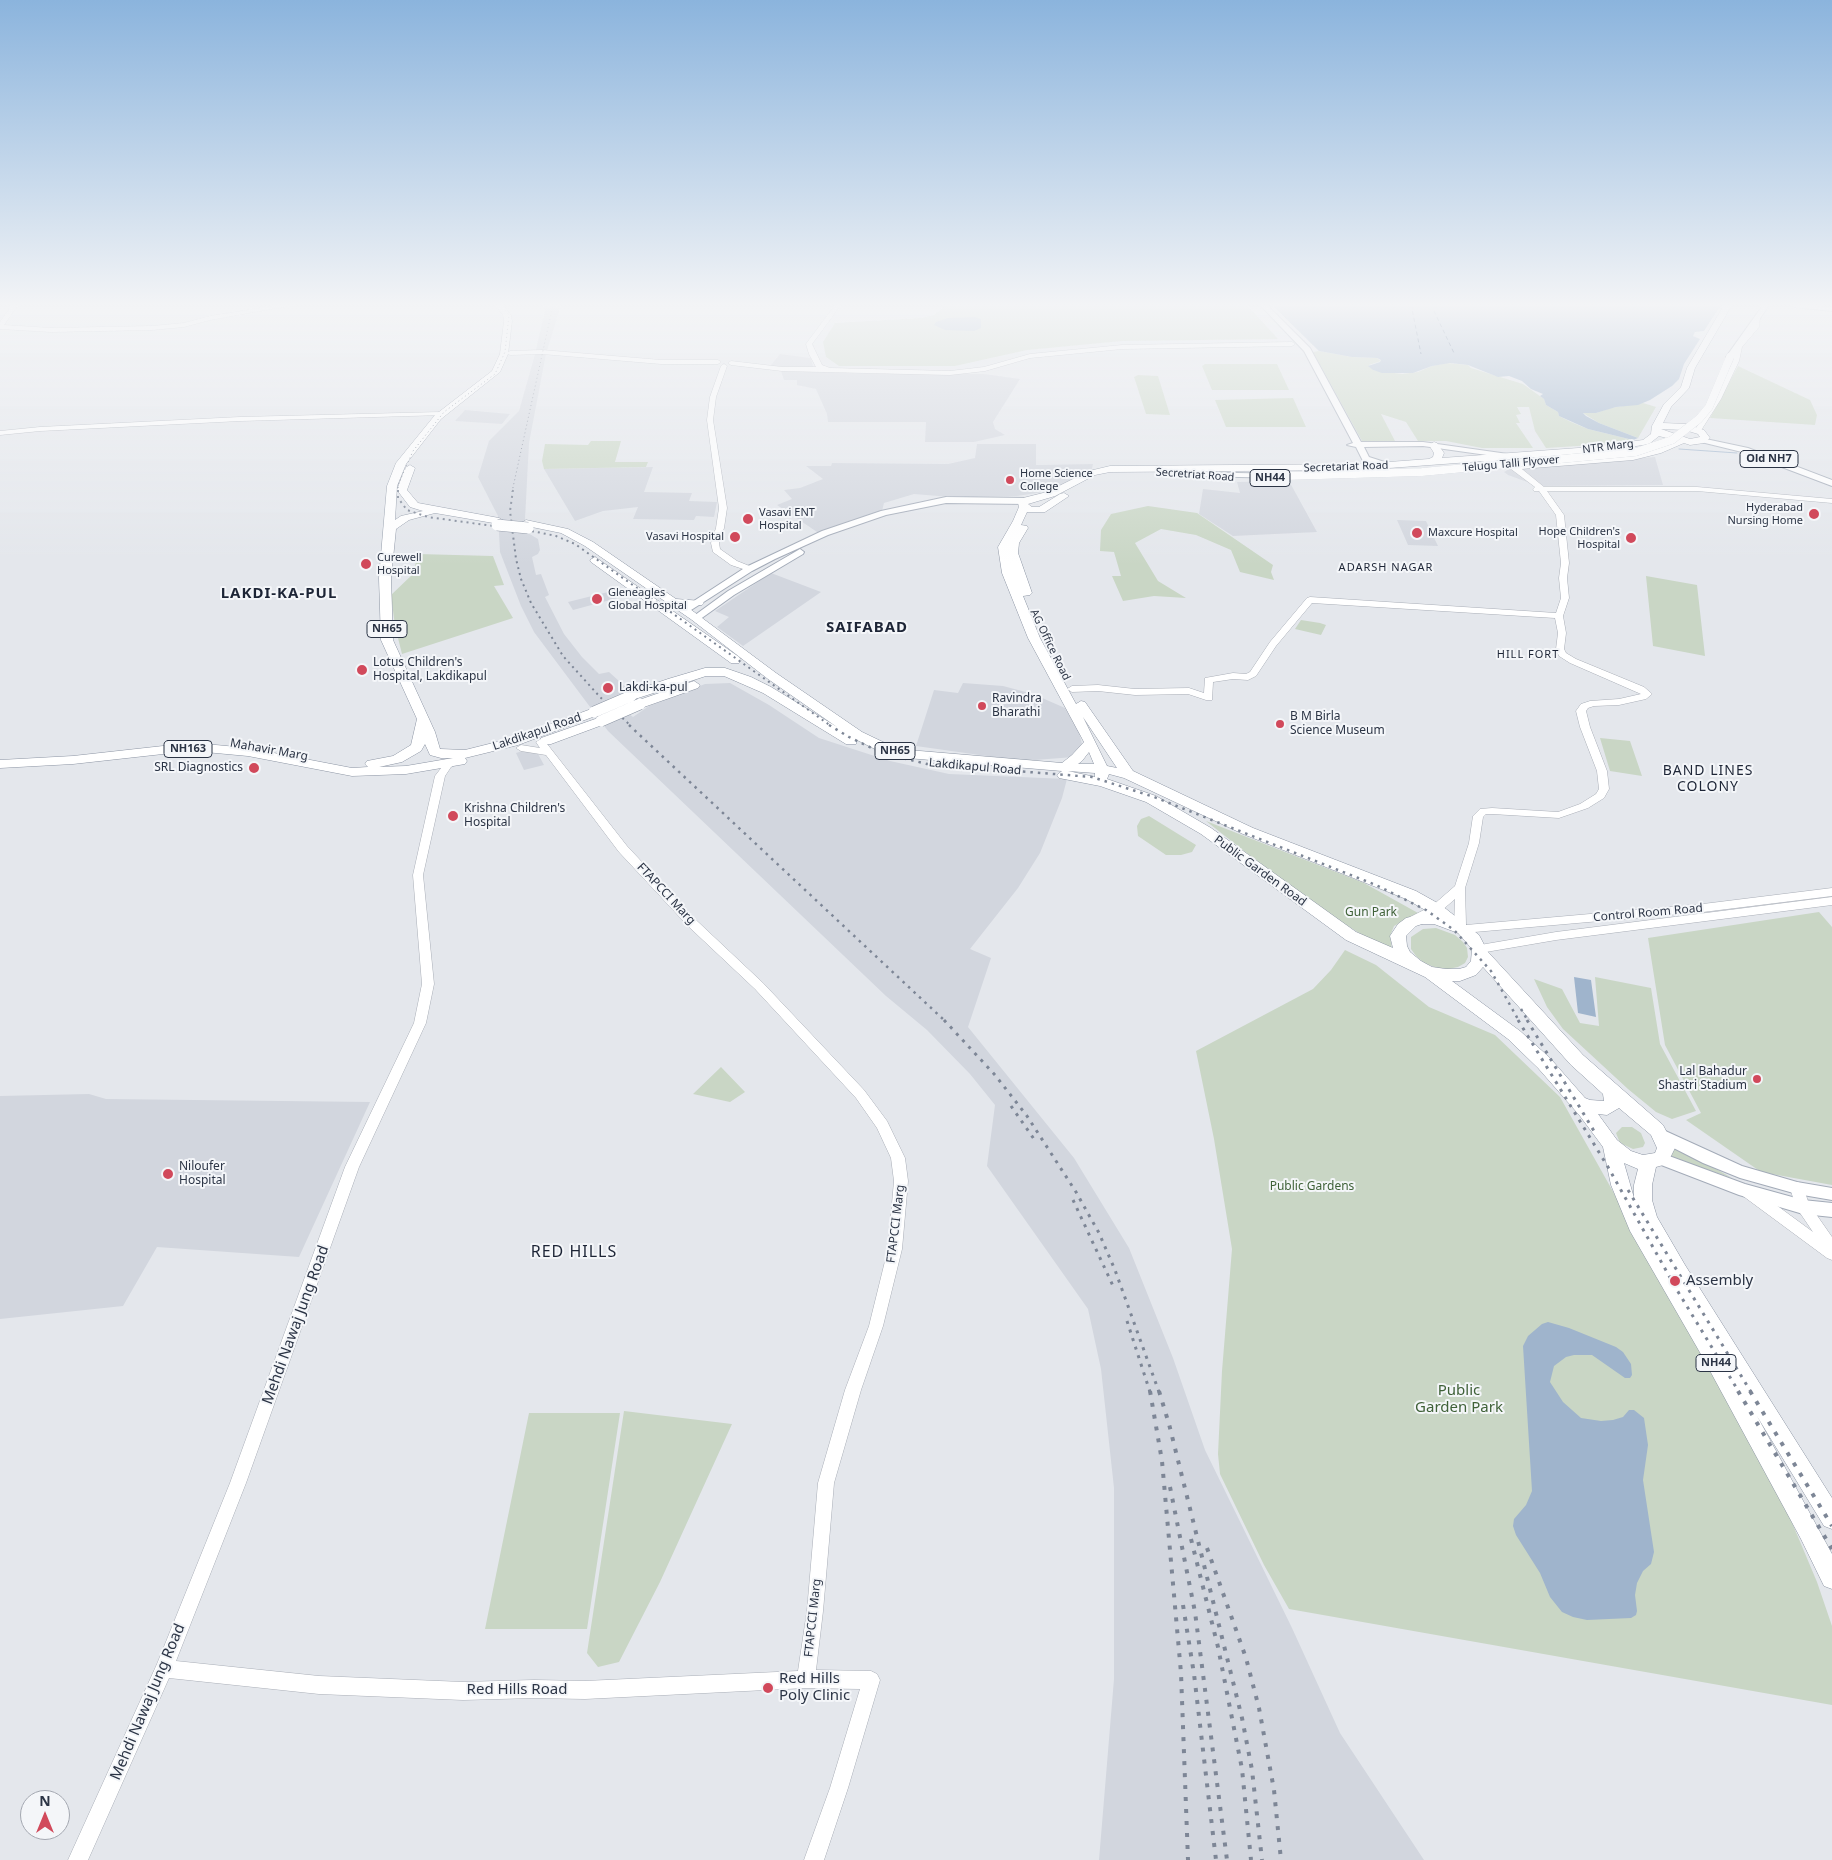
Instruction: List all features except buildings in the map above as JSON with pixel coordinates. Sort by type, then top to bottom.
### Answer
[{"type":"highway","name":"NH65","points":[[442,412],[474,392]]},
{"type":"highway","name":"NH65","points":[[391,503],[402,506],[406,505],[409,501],[402,490],[409,471],[424,444],[448,415],[475,392]]},
{"type":"highway","points":[[1682,392],[1667,406],[1657,429],[1685,426],[1702,435]]},
{"type":"highway","points":[[1685,426],[1678,411],[1687,392]]},
{"type":"highway","name":"Lakdikapul Road","points":[[442,412],[401,463],[392,486],[384,578],[387,640],[429,732],[435,752],[461,758],[521,748],[544,747],[597,716]]},
{"type":"highway","name":"NH44","points":[[1657,429],[1683,440],[1696,442],[1702,435]]},
{"type":"highway","name":"NTR Marg","points":[[1508,456],[1627,446],[1646,442],[1655,435],[1657,429]]},
{"type":"highway","name":"NH44","points":[[1509,467],[1633,456],[1658,451],[1683,440]]},
{"type":"highway","points":[[1431,462],[1439,456],[1434,445]]},
{"type":"highway","name":"NH44","points":[[1466,460],[1508,456]]},
{"type":"highway","name":"Secretariat Road","points":[[1191,471],[1362,467],[1466,460]]},
{"type":"highway","name":"Secretriat Road","points":[[1043,509],[1055,497],[1108,474],[1191,471],[1219,478],[1368,477],[1509,467]]},
{"type":"highway","name":"NH44","points":[[1025,503],[1055,497]]},
{"type":"highway","name":"Lakdikapul Road","points":[[409,501],[420,507],[498,523]]},
{"type":"highway","points":[[1025,503],[1034,511],[1043,509]]},
{"type":"highway","name":"AG Office Road","points":[[1025,503],[1018,521],[1003,546],[1008,573],[1034,638],[1090,743],[1102,776]]},
{"type":"highway","name":"AG Office Road","points":[[1043,509],[1019,534],[1014,543],[1014,553],[1020,577],[1043,636],[1072,689],[1107,745],[1133,777]]},
{"type":"highway","name":"NH65","points":[[389,532],[397,522],[417,514],[437,511]]},
{"type":"highway","name":"Lakdikapul Road","points":[[417,514],[527,526],[569,533],[589,544],[696,618],[721,644]]},
{"type":"highway","name":"Lakdikapul Road","points":[[527,526],[555,534],[571,542],[721,644],[860,746],[900,759],[992,769],[1102,776]]},
{"type":"highway","points":[[672,602],[703,606]]},
{"type":"highway","name":"Lakdikapul Road","points":[[422,768],[461,758],[597,716],[636,700],[713,663],[718,659],[721,644]]},
{"type":"highway","name":"Lakdikapul Road","points":[[672,682],[705,672],[725,672],[747,680]]},
{"type":"highway","name":"Lakdikapul Road","points":[[636,700],[708,680],[730,678],[747,680],[781,688],[857,735],[893,750],[1022,765],[1066,767],[1102,776]]},
{"type":"highway","name":"Mahavir Marg","points":[[0,764],[170,742],[210,741],[258,746],[342,765],[365,765],[397,759],[416,748],[419,743],[422,720]]},
{"type":"highway","points":[[1066,767],[1090,743]]},
{"type":"highway","name":"Mahavir Marg","points":[[0,756],[52,758],[205,748],[248,752],[340,771],[422,768]]},
{"type":"highway","name":"NH163","points":[[375,771],[461,758]]},
{"type":"highway","name":"NH65","points":[[1102,776],[1133,777]]},
{"type":"highway","name":"Public Garden Road","points":[[1102,776],[1126,789],[1151,799],[1206,831],[1352,936],[1422,968]]},
{"type":"highway","points":[[1126,789],[1133,777]]},
{"type":"highway","name":"Public Garden Road","points":[[1133,777],[1248,831],[1411,895],[1436,909]]},
{"type":"highway","name":"NH44","points":[[1436,909],[1474,939],[1480,952],[1577,1060],[1661,1135],[1666,1148],[1654,1161],[1643,1185],[1643,1200],[1649,1219],[1678,1270],[1832,1518]]},
{"type":"highway","points":[[1411,922],[1422,919],[1434,919],[1461,927]]},
{"type":"highway","name":"NH44","points":[[1411,922],[1402,928],[1398,936],[1399,946],[1405,956],[1514,1035],[1544,1063],[1580,1103],[1606,1138],[1625,1156],[1642,1163],[1654,1161]]},
{"type":"highway","name":"NH44","points":[[1422,968],[1446,976],[1460,975],[1478,964],[1480,952]]},
{"type":"highway","points":[[1580,1103],[1588,1107],[1607,1108],[1612,1104],[1613,1097],[1610,1090]]},
{"type":"highway","points":[[1606,1138],[1601,1120],[1608,1113],[1618,1110],[1636,1114]]},
{"type":"highway","name":"NH44","points":[[1606,1138],[1620,1185],[1636,1225],[1709,1349],[1809,1531],[1832,1578]]},
{"type":"main road","points":[[1320,392],[1368,477]]},
{"type":"main road","points":[[1329,392],[1368,461],[1391,465]]},
{"type":"main road","name":"Telugu Talli Flyover","points":[[1191,471],[1286,475],[1422,472],[1617,455],[1646,449],[1672,440],[1699,419],[1709,407],[1714,392]]},
{"type":"main road","name":"Old NH7","points":[[1702,435],[1832,483]]},
{"type":"main road","name":"Old NH7","points":[[1716,441],[1757,451],[1832,479]]},
{"type":"main road","points":[[1349,446],[1434,445],[1508,456]]},
{"type":"main road","points":[[696,618],[703,606],[749,569],[825,533],[884,513],[946,500],[1025,503]]},
{"type":"main road","points":[[685,610],[703,606],[802,551],[865,524],[920,507],[949,502],[1025,503]]},
{"type":"main road","points":[[1661,1135],[1708,1159],[1740,1172],[1797,1188],[1832,1194]]},
{"type":"main road","points":[[1654,1161],[1804,1207],[1832,1210]]},
{"type":"street","points":[[716,392],[711,410],[712,440],[723,508],[715,544],[716,550],[734,563],[749,569]]},
{"type":"street","points":[[1702,435],[1721,392]]},
{"type":"street","points":[[0,433],[78,427],[288,417],[442,412]]},
{"type":"street","points":[[1461,927],[1460,888],[1474,843],[1478,816],[1492,810],[1542,816],[1560,815],[1584,806],[1602,793],[1602,771],[1585,727],[1581,712],[1584,706],[1593,703],[1619,702],[1643,697],[1647,694],[1641,689],[1566,657],[1560,649],[1562,633],[1559,616],[1565,598],[1562,523],[1558,512],[1543,491],[1509,467],[1480,458]]},
{"type":"street","points":[[1466,460],[1509,467],[1531,490],[1697,490],[1832,501]]},
{"type":"street","points":[[1072,689],[1098,688],[1136,692],[1189,691],[1209,698],[1208,680],[1233,676],[1248,677],[1253,674],[1273,644],[1310,600],[1559,616]]},
{"type":"street","name":"FTAPCCI Marg","points":[[544,747],[623,849],[692,923],[759,986],[860,1094],[882,1125],[898,1158],[901,1181],[893,1257],[876,1326],[853,1390],[826,1483],[815,1611],[806,1679]]},
{"type":"street","points":[[422,768],[431,768],[437,771],[440,776],[448,765],[461,758]]},
{"type":"street","name":"Mehdi Nawaj Jung Road","points":[[78,1860],[164,1669],[260,1425],[352,1167],[420,1023],[428,984],[418,875],[440,776]]},
{"type":"street","points":[[1411,922],[1436,909],[1460,888]]},
{"type":"street","name":"Control Room Road","points":[[1461,927],[1703,908],[1831,895]]},
{"type":"street","name":"Control Room Road","points":[[1480,952],[1556,936],[1831,895]]},
{"type":"street","points":[[1797,1188],[1804,1207],[1832,1248]]},
{"type":"street","points":[[1744,1190],[1832,1254]]},
{"type":"street","name":"Red Hills Road","points":[[164,1669],[319,1685],[463,1690],[585,1690],[806,1679],[870,1680],[839,1788],[814,1860]]},
{"type":"shaded area","points":[[524,392],[539,392],[529,443],[525,520],[530,531],[528,533],[538,539],[540,550],[538,554],[532,557],[536,575],[541,574],[549,595],[545,597],[564,634],[582,657],[599,674],[609,672],[629,690],[609,699],[633,717],[649,706],[705,684],[730,683],[769,705],[819,738],[890,761],[949,774],[1067,779],[1062,798],[1040,853],[1018,888],[970,949],[991,958],[968,1027],[1074,1158],[1129,1248],[1173,1358],[1205,1450],[1292,1628],[1340,1733],[1424,1860],[1099,1860],[1114,1679],[1114,1488],[1101,1369],[1088,1309],[987,1166],[995,1105],[970,1074],[927,1030],[886,996],[608,731],[534,632],[521,606],[500,552],[498,516],[478,477],[489,441],[519,411]]},
{"type":"shaded area","points":[[817,392],[1012,392],[993,422],[995,429],[1005,435],[974,442],[925,442],[926,422],[828,422],[827,414]]},
{"type":"shaded area","points":[[465,410],[510,414],[502,424],[455,421]]},
{"type":"shaded area","points":[[977,444],[1036,444],[1036,465],[1093,464],[1092,469],[1050,491],[1017,496],[951,497],[914,494],[884,503],[882,511],[820,534],[777,505],[792,499],[784,490],[800,488],[823,479],[806,466],[831,466],[832,463],[948,464],[975,458]]},
{"type":"shaded area","points":[[1655,457],[1663,485],[1538,486],[1504,472],[1511,468]]},
{"type":"shaded area","points":[[653,467],[644,492],[692,493],[689,501],[717,502],[714,517],[696,516],[694,520],[633,519],[638,507],[603,511],[575,521],[544,469]]},
{"type":"shaded area","points":[[1289,481],[1317,532],[1233,536],[1199,514],[1203,489],[1240,493],[1237,482]]},
{"type":"shaded area","name":"Maxcure Hospital","points":[[1397,520],[1426,521],[1438,546],[1408,545]]},
{"type":"shaded area","points":[[771,573],[821,592],[743,646],[717,627],[729,617],[715,611]]},
{"type":"shaded area","name":"Gleneagles Global Hospital","points":[[620,589],[625,596],[573,610],[568,602]]},
{"type":"shaded area","points":[[963,683],[1003,686],[1033,694],[1065,708],[1079,732],[1082,744],[1080,752],[1074,757],[1022,761],[916,746],[934,690],[958,693]]},
{"type":"shaded area","points":[[529,749],[537,752],[544,765],[524,770],[516,753]]},
{"type":"shaded area","name":"Niloufer Hospital","points":[[89,1094],[106,1099],[370,1102],[299,1257],[157,1247],[123,1306],[0,1319],[0,1096]]},
{"type":"green space","points":[[1139,392],[1163,392],[1170,415],[1146,414]]},
{"type":"green space","points":[[1335,392],[1534,392],[1544,399],[1546,405],[1558,412],[1559,416],[1571,422],[1588,429],[1633,440],[1546,448],[1535,431],[1529,407],[1517,407],[1521,414],[1516,415],[1520,423],[1516,423],[1533,448],[1482,448],[1446,441],[1418,441],[1406,422],[1381,414],[1395,441],[1362,441]]},
{"type":"green space","points":[[1724,392],[1793,392],[1810,400],[1817,415],[1815,425],[1710,418]]},
{"type":"green space","points":[[1293,398],[1306,427],[1226,427],[1215,400]]},
{"type":"green space","points":[[1643,403],[1656,407],[1638,438],[1599,423],[1583,413],[1596,413],[1610,408]]},
{"type":"green space","points":[[591,441],[621,441],[615,462],[648,462],[646,467],[544,469],[542,461],[545,444],[588,445]]},
{"type":"green space","points":[[1148,506],[1197,513],[1273,565],[1271,572],[1274,580],[1240,572],[1231,550],[1196,535],[1161,529],[1135,543],[1158,581],[1186,598],[1154,596],[1123,601],[1112,576],[1121,576],[1114,552],[1100,551],[1101,530],[1111,514]]},
{"type":"green space","points":[[418,554],[493,556],[504,585],[494,586],[513,618],[402,654],[395,626],[391,595],[413,574]]},
{"type":"green space","points":[[1646,576],[1697,585],[1705,656],[1653,646]]},
{"type":"green space","points":[[1301,620],[1326,625],[1321,635],[1295,629]]},
{"type":"green space","points":[[1600,738],[1630,741],[1642,776],[1610,771]]},
{"type":"green space","points":[[1149,816],[1196,845],[1192,852],[1181,855],[1166,855],[1138,836],[1137,826],[1141,819]]},
{"type":"green space","name":"Gun Park","points":[[1206,821],[1364,883],[1418,913],[1394,926],[1390,936],[1392,950],[1372,941],[1306,900]]},
{"type":"green space","name":"Lal Bahadur Shastri Stadium","points":[[1819,912],[1832,927],[1832,1185],[1761,1172],[1686,1120],[1701,1113],[1665,1045],[1648,938]]},
{"type":"green space","points":[[1436,928],[1455,935],[1463,942],[1467,948],[1468,957],[1465,963],[1448,969],[1437,968],[1424,963],[1416,956],[1411,949],[1411,937],[1423,929]]},
{"type":"green space","name":"Public Garden Park","points":[[1345,950],[1376,965],[1429,1007],[1495,1035],[1560,1097],[1772,1475],[1817,1582],[1832,1626],[1832,1705],[1289,1609],[1264,1565],[1220,1474],[1218,1454],[1222,1371],[1232,1249],[1214,1139],[1196,1051],[1313,989],[1331,970]]},
{"type":"green space","points":[[1595,977],[1651,988],[1660,1044],[1696,1111],[1672,1119],[1656,1112],[1563,1029],[1547,1007],[1534,979],[1562,989],[1580,1023],[1599,1026]]},
{"type":"green space","points":[[721,1067],[745,1092],[730,1102],[693,1094]]},
{"type":"green space","points":[[1622,1127],[1632,1127],[1641,1133],[1645,1143],[1643,1147],[1633,1149],[1620,1143],[1616,1133]]},
{"type":"green space","points":[[1674,1145],[1732,1178],[1688,1163],[1671,1160]]},
{"type":"green space","points":[[624,1411],[732,1424],[660,1582],[619,1662],[598,1667],[587,1653]]},
{"type":"green space","points":[[529,1413],[620,1413],[587,1629],[485,1629]]},
{"type":"water","points":[[1538,392],[1663,392],[1638,405],[1616,407],[1596,413],[1583,413],[1599,423],[1638,438],[1633,440],[1588,429],[1559,416],[1558,412],[1546,405],[1544,399],[1540,396],[1543,394]]},
{"type":"water","points":[[1574,977],[1591,980],[1596,1017],[1578,1013]]},
{"type":"water","points":[[1548,1322],[1569,1328],[1616,1347],[1623,1352],[1631,1364],[1632,1375],[1630,1378],[1625,1378],[1592,1355],[1574,1355],[1566,1357],[1554,1366],[1550,1382],[1563,1402],[1581,1418],[1601,1421],[1613,1420],[1623,1417],[1629,1410],[1634,1410],[1644,1418],[1648,1445],[1643,1480],[1654,1552],[1651,1564],[1643,1571],[1637,1583],[1635,1595],[1637,1611],[1636,1615],[1631,1618],[1587,1620],[1562,1612],[1550,1597],[1540,1573],[1516,1535],[1513,1526],[1514,1519],[1526,1505],[1532,1491],[1523,1346],[1528,1336],[1542,1324]]},
{"type":"waterway","points":[[1679,449],[1737,453]]},
{"type":"railway","points":[[471,392],[444,412],[413,451],[398,485],[398,498],[407,510],[428,517],[512,529]]},
{"type":"railway","points":[[512,492],[534,392]]},
{"type":"railway","points":[[512,529],[510,511],[513,490]]},
{"type":"railway","points":[[512,529],[556,536],[575,544],[831,726]]},
{"type":"railway","points":[[512,529],[521,579],[531,603],[563,656],[600,697],[631,726]]},
{"type":"railway","points":[[629,725],[944,1020]]},
{"type":"railway","points":[[829,725],[882,753],[927,764],[1092,777],[1154,797],[1376,885],[1426,910],[1454,930],[1491,971],[1519,1021]]},
{"type":"railway","points":[[1521,1009],[1528,1021]]},
{"type":"railway","points":[[944,1020],[995,1075],[1027,1116],[1076,1192],[1099,1233],[1115,1270],[1159,1392]]},
{"type":"railway","points":[[1518,1020],[1608,1167],[1677,1290],[1739,1392]]},
{"type":"railway","points":[[1527,1020],[1594,1131]]},
{"type":"railway","points":[[1011,1106],[1034,1139]]},
{"type":"railway","points":[[1628,1190],[1751,1392]]},
{"type":"railway","points":[[1073,1200],[1114,1288]]},
{"type":"railway","points":[[1127,1321],[1150,1392]]},
{"type":"railway","points":[[1150,1391],[1162,1461],[1181,1673],[1188,1860]]},
{"type":"railway","points":[[1159,1391],[1169,1424],[1242,1718],[1252,1770],[1262,1860]]},
{"type":"railway","points":[[1738,1391],[1832,1549]]},
{"type":"railway","points":[[1750,1391],[1832,1526]]},
{"type":"railway","points":[[1170,1487],[1195,1612],[1227,1860]]},
{"type":"railway","points":[[1191,1539],[1218,1647],[1242,1769],[1251,1860]]},
{"type":"railway","points":[[1207,1548],[1246,1658],[1259,1708],[1274,1790],[1281,1860]]},
{"type":"railway","points":[[1183,1605],[1194,1674],[1216,1860]]},
{"type":"place","name":"Home Science College","points":[[1010,480]]},
{"type":"place","name":"Hyderabad Nursing Home","points":[[1814,514]]},
{"type":"place","name":"Vasavi ENT Hospital","points":[[748,519]]},
{"type":"place","name":"Maxcure Hospital","points":[[1417,533]]},
{"type":"place","name":"Vasavi Hospital","points":[[735,537]]},
{"type":"place","name":"Hope Children's Hospital","points":[[1631,538]]},
{"type":"place","name":"Curewell Hospital","points":[[366,564]]},
{"type":"place","name":"Gleneagles Global Hospital","points":[[597,599]]},
{"type":"place","name":"Lotus Children's Hospital, Lakdikapul","points":[[362,670]]},
{"type":"place","name":"Lakdi-ka-pul","points":[[608,688]]},
{"type":"place","name":"Ravindra Bharathi","points":[[982,706]]},
{"type":"place","name":"B M Birla Science Museum","points":[[1280,724]]},
{"type":"place","name":"SRL Diagnostics","points":[[254,768]]},
{"type":"place","name":"Krishna Children's Hospital","points":[[453,816]]},
{"type":"place","name":"Lal Bahadur Shastri Stadium","points":[[1757,1079]]},
{"type":"place","name":"Niloufer Hospital","points":[[168,1174]]},
{"type":"place","name":"Assembly","points":[[1675,1281]]},
{"type":"place","name":"Red Hills Poly Clinic","points":[[768,1688]]},
{"type":"district","name":"ADARSH NAGAR","points":[[1386,568]]},
{"type":"district","name":"LAKDI-KA-PUL","points":[[279,594]]},
{"type":"district","name":"SAIFABAD","points":[[867,628]]},
{"type":"district","name":"HILL FORT","points":[[1528,655]]},
{"type":"district","name":"BAND LINES COLONY","points":[[1708,780]]},
{"type":"district","name":"RED HILLS","points":[[574,1252]]},
{"type":"park label","name":"Public Gardens","points":[[1312,1187]]}]
